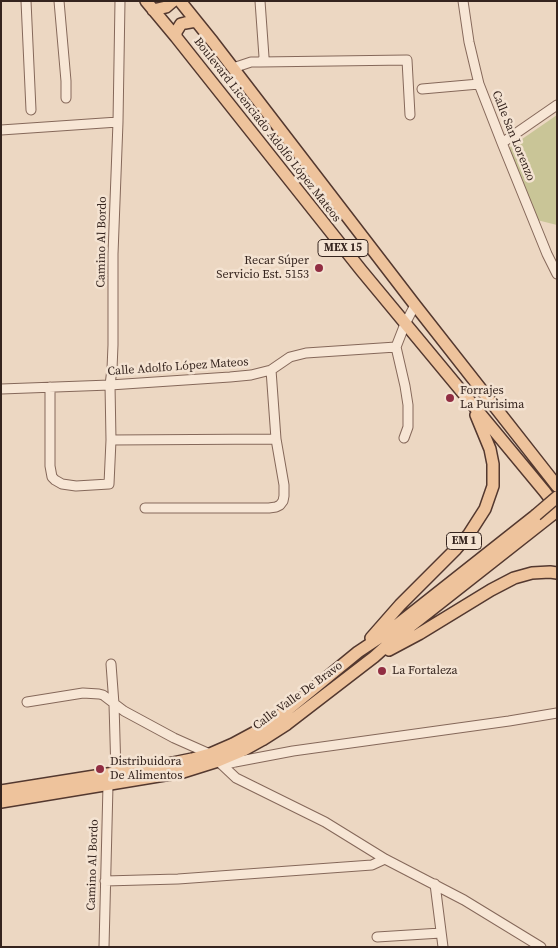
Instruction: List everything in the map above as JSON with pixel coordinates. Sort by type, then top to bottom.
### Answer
[{"type":"main road","points":[[149,6],[166,7],[172,1]]},
{"type":"main road","name":"Boulevard Licenciado Adolfo López Mateos","points":[[180,1],[415,305],[553,474],[557,486]]},
{"type":"main road","name":"Boulevard Licenciado Adolfo López Mateos","points":[[149,6],[176,37],[405,324],[545,492],[557,510]]},
{"type":"main road","points":[[176,37],[176,32],[181,24],[196,21]]},
{"type":"main road","name":"EM 1","points":[[358,652],[400,606],[456,550],[486,509],[493,486],[493,464],[490,449],[469,400]]},
{"type":"main road","name":"EM 1","points":[[374,657],[539,519],[557,497]]},
{"type":"main road","name":"EM 1","points":[[358,652],[388,632],[539,519],[557,510]]},
{"type":"main road","name":"EM 1","points":[[374,657],[419,634],[514,578],[532,573],[557,573]]},
{"type":"main road","name":"Calle Valle De Bravo","points":[[1,791],[192,759],[217,760],[233,744],[266,726],[358,652]]},
{"type":"main road","name":"Calle Valle De Bravo","points":[[1,802],[183,772],[217,760],[262,740],[287,724],[374,657]]},
{"type":"street","points":[[26,1],[31,110]]},
{"type":"street","points":[[59,1],[66,98]]},
{"type":"street","name":"Camino Al Bordo","points":[[50,387],[50,466],[52,477],[62,484],[76,486],[109,484],[120,1]]},
{"type":"street","points":[[260,1],[264,57],[260,62]]},
{"type":"street","name":"Calle San Lorenzo","points":[[463,1],[469,42],[479,84],[547,254],[557,274]]},
{"type":"street","points":[[233,68],[251,62],[407,60],[410,115]]},
{"type":"street","points":[[422,89],[479,84]]},
{"type":"street","points":[[502,143],[557,105]]},
{"type":"street","points":[[1,130],[118,122]]},
{"type":"street","points":[[404,438],[408,427],[408,405],[396,346],[415,305]]},
{"type":"street","name":"Calle Adolfo López Mateos","points":[[1,389],[110,385],[251,375],[271,370],[290,357],[306,353],[396,346]]},
{"type":"street","points":[[145,508],[276,507],[283,502],[284,485],[276,439],[271,370]]},
{"type":"street","points":[[111,440],[276,439]]},
{"type":"street","points":[[111,664],[116,773]]},
{"type":"street","points":[[27,702],[83,693],[103,695],[124,711],[217,760],[236,778],[325,822],[385,859],[464,900],[541,947]]},
{"type":"street","points":[[217,760],[235,762],[557,713]]},
{"type":"street","name":"Camino Al Bordo","points":[[104,947],[108,784]]},
{"type":"street","points":[[105,881],[178,879],[372,866],[385,859]]},
{"type":"street","points":[[435,884],[442,947]]},
{"type":"street","points":[[377,937],[441,933]]},
{"type":"shaded area","points":[[557,115],[557,225],[537,220],[509,148]]},
{"type":"place","name":"Recar Súper Servicio Est. 5153","points":[[319,268]]},
{"type":"place","name":"Forrajes La Purisima","points":[[450,398]]},
{"type":"place","name":"La Fortaleza","points":[[382,671]]},
{"type":"place","name":"Distribuidora De Alimentos","points":[[100,769]]}]
